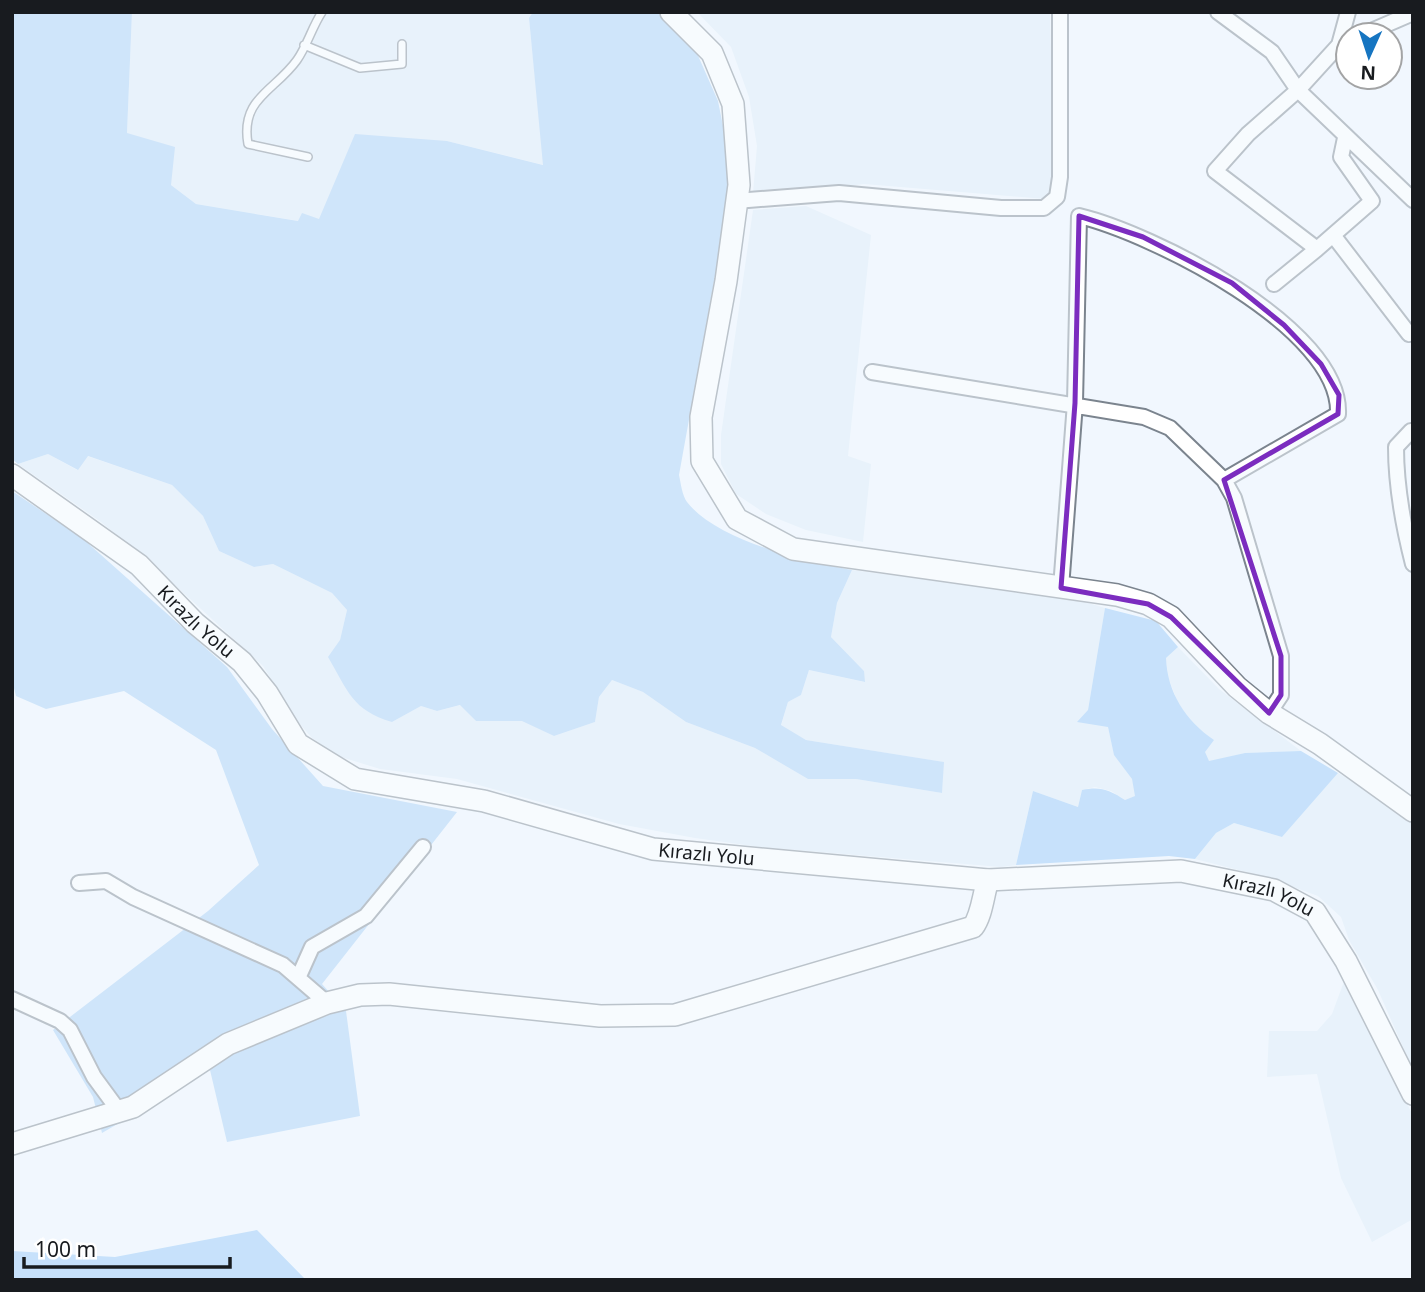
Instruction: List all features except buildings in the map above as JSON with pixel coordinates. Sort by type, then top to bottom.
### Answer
[{"type":"street","points":[[671,12],[712,53],[733,104],[739,185],[726,281],[701,417],[702,461],[737,519],[793,549],[1117,595],[1148,604],[1171,617],[1237,687],[1269,713],[1320,744],[1413,811]]},
{"type":"street","points":[[736,201],[839,193],[1001,208],[1044,208],[1057,197],[1060,177],[1060,12]]},
{"type":"street","points":[[1219,12],[1272,52],[1298,90],[1345,138],[1413,200]]},
{"type":"street","points":[[1394,21],[1413,13]]},
{"type":"street","points":[[1317,249],[1215,171],[1248,134],[1298,90],[1334,52]]},
{"type":"street","points":[[1274,284],[1372,201],[1341,158],[1345,138]]},
{"type":"street","points":[[1060,588],[1075,403],[1079,216],[1143,237],[1232,284],[1321,364],[1339,396],[1338,414],[1224,480]]},
{"type":"street","points":[[1333,235],[1409,334],[1413,331]]},
{"type":"street","points":[[872,372],[1075,403],[1144,417],[1170,428],[1224,480],[1234,498],[1281,656],[1281,695],[1269,713]]},
{"type":"street","points":[[1411,432],[1396,447],[1396,472],[1402,521],[1413,564]]},
{"type":"street","name":"Kırazlı Yolu","points":[[12,475],[139,565],[195,623],[242,662],[267,693],[298,744],[355,779],[484,801],[653,849],[988,880],[1181,871],[1274,890],[1315,912],[1346,961],[1413,1094]]},
{"type":"street","points":[[299,976],[312,947],[366,916],[423,847]]},
{"type":"street","points":[[79,883],[94,879],[106,881],[133,897],[283,965],[299,976],[327,1003]]},
{"type":"street","points":[[12,1144],[133,1107],[228,1044],[327,1003],[360,995],[388,994],[600,1016],[675,1015],[973,927],[979,919],[980,903],[988,880]]},
{"type":"street","points":[[12,999],[48,1014],[70,1030],[94,1077],[119,1111]]},
{"type":"lane","points":[[308,157],[248,144],[245,125],[258,97],[297,60],[322,12]]},
{"type":"lane","points":[[304,45],[360,68],[402,64],[402,44]]},
{"type":"highlighted area","points":[[1079,216],[1143,237],[1232,283],[1284,325],[1321,364],[1339,395],[1338,414],[1224,480],[1281,656],[1281,695],[1269,713],[1171,617],[1148,604],[1061,588],[1075,403]]},
{"type":"shaded area","points":[[12,12],[132,12],[127,133],[175,147],[171,185],[196,204],[298,221],[302,213],[319,219],[355,134],[447,141],[543,165],[529,18],[533,12],[657,12],[696,51],[718,101],[733,176],[679,475],[684,496],[701,516],[740,538],[787,555],[852,570],[837,603],[831,637],[864,671],[865,682],[809,670],[801,695],[788,702],[781,725],[806,740],[944,762],[942,793],[856,779],[808,779],[755,748],[686,722],[643,692],[612,680],[599,697],[595,722],[554,736],[522,721],[476,721],[460,705],[437,711],[421,706],[392,722],[368,712],[352,698],[328,657],[340,640],[347,610],[332,593],[273,564],[254,567],[219,551],[203,516],[172,485],[88,456],[78,470],[48,454],[18,464],[12,459]]},
{"type":"shaded area","points":[[132,12],[533,12],[529,19],[544,165],[447,141],[319,220],[299,221],[196,204],[171,185],[127,133]]},
{"type":"shaded area","points":[[697,12],[1050,12],[1054,191],[1045,199],[864,184],[790,193],[753,193],[757,146],[749,97],[731,47]]},
{"type":"shaded area","points":[[806,206],[871,235],[848,456],[871,464],[863,542],[806,530],[766,514],[736,494],[721,464],[721,435],[753,210]]},
{"type":"shaded area","points":[[48,454],[77,470],[87,456],[172,485],[203,516],[219,551],[254,567],[273,564],[332,593],[347,610],[340,640],[392,722],[421,706],[437,711],[461,705],[476,721],[522,720],[554,736],[595,722],[599,697],[612,680],[643,692],[686,722],[755,748],[808,779],[856,779],[942,793],[943,762],[806,740],[781,726],[788,702],[801,695],[809,670],[864,682],[864,671],[831,637],[837,603],[852,570],[1072,598],[1105,608],[1088,710],[1108,727],[1114,754],[1132,779],[1136,796],[1125,800],[1111,791],[1095,787],[1082,790],[1078,807],[1033,791],[1016,865],[1001,867],[760,847],[695,838],[619,824],[457,779],[380,769],[338,756],[312,738],[298,722],[263,666],[164,575],[101,522],[18,464]]},
{"type":"shaded area","points":[[12,491],[82,538],[227,667],[272,729],[323,786],[457,812],[322,984],[346,1011],[360,1116],[227,1142],[210,1070],[102,1133],[93,1097],[53,1030],[208,911],[259,865],[216,750],[124,691],[46,709],[16,696],[12,680]]},
{"type":"shaded area","points":[[1105,608],[1156,621],[1178,647],[1166,658],[1167,671],[1180,705],[1195,724],[1214,740],[1205,752],[1209,761],[1245,753],[1301,751],[1338,773],[1282,837],[1234,823],[1216,833],[1195,859],[1169,856],[1016,865],[1033,791],[1078,807],[1082,790],[1105,790],[1125,800],[1135,796],[1132,779],[1114,755],[1108,727],[1077,722],[1088,710]]},
{"type":"shaded area","points":[[1178,647],[1219,689],[1301,751],[1245,753],[1209,762],[1204,752],[1213,740],[1196,728],[1178,703],[1166,672],[1166,658]]},
{"type":"shaded area","points":[[1338,773],[1399,809],[1413,826],[1413,1070],[1378,990],[1349,940],[1341,917],[1318,896],[1266,877],[1195,859],[1216,833],[1234,823],[1282,837]]},
{"type":"shaded area","points":[[1346,976],[1413,1116],[1413,1219],[1372,1242],[1341,1178],[1317,1074],[1267,1077],[1269,1031],[1317,1031],[1332,1014]]},
{"type":"shaded area","points":[[257,1230],[306,1280],[12,1280],[12,1251],[115,1257]]}]
